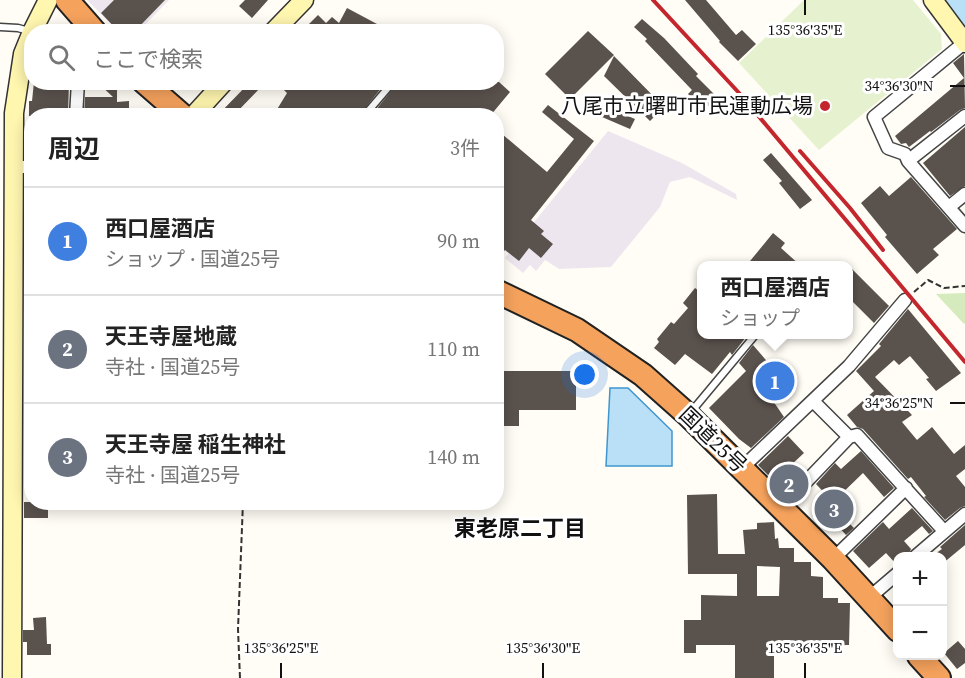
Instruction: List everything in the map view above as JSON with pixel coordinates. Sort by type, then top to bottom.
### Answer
[{"type":"highway","points":[[67,0],[88,24]]},
{"type":"highway","points":[[153,90],[174,108]]},
{"type":"highway","name":"国道25号","points":[[504,295],[577,330],[643,375],[688,415],[833,559],[870,597],[893,625]]},
{"type":"highway","points":[[923,660],[939,678]]},
{"type":"main road","points":[[36,24],[48,0]]},
{"type":"main road","points":[[281,24],[304,0]]},
{"type":"main road","points":[[933,0],[965,43]]},
{"type":"main road","points":[[10,677],[6,225],[22,167],[14,113],[24,52]]},
{"type":"main road","points":[[200,108],[217,90]]},
{"type":"street","points":[[965,43],[874,117],[888,148],[905,154],[908,161],[965,226]]},
{"type":"street","points":[[76,108],[78,90]]},
{"type":"street","points":[[908,161],[965,116]]},
{"type":"street","points":[[949,207],[965,194]]},
{"type":"street","points":[[742,468],[849,366],[905,300]]},
{"type":"street","points":[[813,401],[849,437]]},
{"type":"street","points":[[781,508],[849,437],[857,435],[944,531]]},
{"type":"street","points":[[833,559],[906,488]]},
{"type":"street","points":[[920,552],[965,514]]},
{"type":"street","points":[[870,597],[893,577]]},
{"type":"lane","points":[[0,27],[24,30]]},
{"type":"lane","points":[[371,108],[386,90]]},
{"type":"lane","points":[[688,415],[752,339]]},
{"type":"path","points":[[905,300],[928,280],[944,288],[965,286]]},
{"type":"path","points":[[240,678],[238,628],[243,510]]},
{"type":"shaded area","points":[[87,0],[169,0],[146,24],[111,24]]},
{"type":"shaded area","points":[[608,131],[682,163],[736,194],[737,200],[690,177],[670,182],[660,207],[611,267],[559,269],[545,260],[536,271],[530,265],[523,273],[505,258]]},
{"type":"green space","name":"八尾市立曙町市民運動広場","points":[[804,0],[913,0],[941,34],[942,49],[819,150],[739,63]]},
{"type":"green space","points":[[965,293],[965,323],[964,324],[936,294]]},
{"type":"water","points":[[610,388],[628,388],[672,431],[672,466],[606,466]]},
{"type":"building","points":[[114,0],[165,0],[142,24],[111,24],[101,13]]},
{"type":"building","points":[[245,0],[268,0],[252,18],[239,6]]},
{"type":"building","points":[[685,0],[706,0],[736,35],[742,30],[756,44],[738,61],[719,42]]},
{"type":"building","points":[[347,8],[377,24],[309,24],[318,15],[326,23],[332,17],[339,23]]},
{"type":"building","points":[[642,19],[664,38],[698,74],[696,76],[727,107],[718,116],[700,97],[696,102],[688,94],[692,90],[634,27]]},
{"type":"building","points":[[588,31],[614,55],[572,97],[568,97],[545,74]]},
{"type":"building","points":[[964,54],[965,108],[909,147],[906,143],[901,144],[895,136],[964,78],[953,63]]},
{"type":"building","points":[[614,56],[664,107],[650,121],[604,76]]},
{"type":"building","points":[[504,87],[510,92],[497,108],[377,108],[392,90],[504,90]]},
{"type":"building","points":[[33,90],[69,90],[68,108],[29,108],[29,101],[32,101]]},
{"type":"building","points":[[106,90],[117,90],[117,102],[129,101],[129,108],[84,108],[85,97],[113,97]]},
{"type":"building","points":[[242,90],[258,90],[241,108],[225,108]]},
{"type":"building","points":[[284,90],[380,90],[365,108],[278,108],[287,93]]},
{"type":"building","points":[[593,101],[635,119],[630,129],[588,111]]},
{"type":"building","points":[[548,105],[594,141],[531,220],[544,231],[541,234],[553,244],[541,258],[529,248],[519,261],[504,251],[504,136],[547,172],[574,139],[542,112]]},
{"type":"building","points":[[965,127],[965,186],[950,196],[923,163]]},
{"type":"building","points":[[771,153],[812,200],[800,209],[779,183],[782,181],[763,160]]},
{"type":"building","points":[[911,177],[957,229],[933,249],[939,255],[917,274],[885,237],[887,235],[861,203],[880,186],[889,196]]},
{"type":"building","points":[[773,233],[785,243],[781,248],[795,261],[750,261]]},
{"type":"building","points":[[853,270],[889,306],[874,323],[853,302]]},
{"type":"building","points":[[695,288],[697,289],[697,339],[744,339],[712,374],[685,354],[675,365],[654,348],[659,342],[657,339],[671,322],[674,324],[688,308],[683,303]]},
{"type":"building","points":[[908,309],[961,373],[936,391],[926,379],[929,378],[910,356],[899,365],[894,360],[875,377],[912,415],[902,422],[917,440],[932,427],[954,454],[965,445],[965,469],[956,476],[965,487],[965,506],[945,520],[924,497],[926,496],[911,477],[908,479],[863,429],[857,427],[847,415],[874,391],[856,371],[881,346],[879,344]]},
{"type":"building","points":[[753,345],[777,373],[780,370],[790,381],[771,398],[784,417],[751,448],[709,408],[746,371],[739,363]]},
{"type":"building","points":[[504,371],[576,371],[576,410],[519,410],[519,426],[504,426]]},
{"type":"building","points":[[788,436],[804,453],[774,481],[758,465]]},
{"type":"building","points":[[861,451],[894,488],[884,497],[863,473],[833,502],[816,484],[835,463],[841,469]]},
{"type":"building","points":[[717,494],[718,554],[745,554],[743,530],[757,529],[757,523],[774,522],[775,539],[778,538],[779,548],[794,548],[794,562],[811,562],[811,576],[823,577],[823,598],[838,598],[838,603],[850,603],[849,645],[774,646],[774,678],[735,678],[735,645],[696,645],[696,653],[684,653],[684,620],[701,620],[701,595],[737,596],[737,574],[688,574],[687,495]],"holes":[[[757,566],[780,567],[779,596],[757,596]]]},
{"type":"building","points":[[912,508],[933,531],[929,534],[922,526],[904,541],[911,549],[910,552],[893,552],[893,561],[886,553],[869,568],[853,551],[883,522],[889,529]]},
{"type":"building","points":[[24,510],[48,510],[48,518],[24,518]]},
{"type":"building","points":[[843,517],[854,528],[846,535],[836,524]]},
{"type":"building","points":[[965,525],[965,545],[947,560],[947,552],[938,552],[942,549],[940,547]]},
{"type":"building","points":[[46,617],[47,644],[51,644],[51,655],[27,655],[27,642],[23,642],[23,630],[34,630],[33,618]]},
{"type":"building","points":[[958,641],[965,649],[965,663],[957,669],[947,657],[947,650]]},
{"type":"waterway","points":[[951,0],[965,19]]},
{"type":"railway","points":[[653,0],[740,94],[965,362]]},
{"type":"railway","points":[[800,151],[883,250]]},
{"type":"place","name":"八尾市立曙町市民運動広場","points":[[825,106]]},
{"type":"place","name":"西口屋酒店","points":[[775,381]]},
{"type":"place","name":"天王寺屋地蔵","points":[[789,484]]},
{"type":"place","name":"天王寺屋 稲生神社","points":[[834,509]]},
{"type":"district","name":"東老原二丁目","points":[[520,528]]}]
